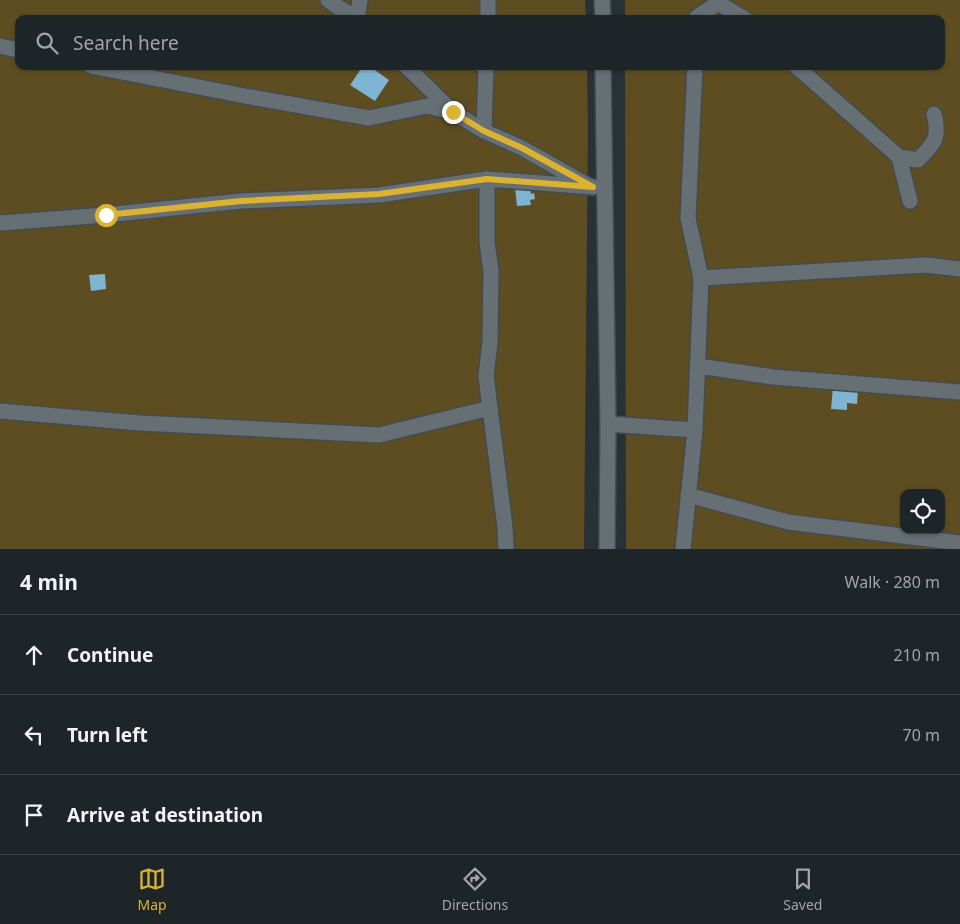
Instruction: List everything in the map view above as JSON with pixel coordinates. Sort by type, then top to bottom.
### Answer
[{"type":"street","points":[[328,0],[350,15]]},
{"type":"street","points":[[357,15],[360,0]]},
{"type":"street","points":[[488,0],[488,15]]},
{"type":"street","points":[[602,0],[603,15]]},
{"type":"street","points":[[701,15],[718,3],[738,15]]},
{"type":"street","points":[[0,46],[15,49]]},
{"type":"street","points":[[112,70],[369,118],[427,106],[453,112]]},
{"type":"street","points":[[410,70],[453,112],[484,131],[522,148],[599,190]]},
{"type":"street","points":[[484,131],[486,70]]},
{"type":"street","points":[[603,70],[599,190],[608,424],[607,549]]},
{"type":"street","points":[[683,549],[695,430],[701,278],[688,218],[695,70]]},
{"type":"street","points":[[800,70],[899,158],[910,201]]},
{"type":"street","points":[[899,158],[918,160],[933,144],[938,128],[934,114]]},
{"type":"street","points":[[0,223],[106,215],[241,201],[379,194],[487,179],[599,190]]},
{"type":"street","points":[[487,179],[487,242],[491,280],[490,342],[486,376],[506,549]]},
{"type":"street","points":[[701,278],[926,265],[960,269]]},
{"type":"street","points":[[698,366],[773,377],[960,392]]},
{"type":"street","points":[[0,410],[140,423],[379,435],[490,408]]},
{"type":"street","points":[[608,424],[695,430]]},
{"type":"street","points":[[688,495],[788,522],[960,543]]},
{"type":"shaded area","points":[[0,0],[585,0],[586,15],[15,15],[15,70],[587,70],[584,549],[0,549]]},
{"type":"shaded area","points":[[625,0],[960,0],[960,549],[626,549],[625,70],[945,70],[945,15],[625,15]]},
{"type":"building","points":[[360,70],[375,70],[389,80],[375,101],[350,85]]},
{"type":"building","points":[[530,186],[531,194],[534,193],[535,199],[530,200],[531,205],[517,206],[515,188]]},
{"type":"building","points":[[105,274],[106,289],[91,291],[89,275]]},
{"type":"building","points":[[833,387],[858,390],[857,404],[847,403],[847,410],[831,409]]},
{"type":"route","points":[[106,215],[241,201],[379,194],[487,179],[593,187],[522,148],[484,131],[453,112]]}]
